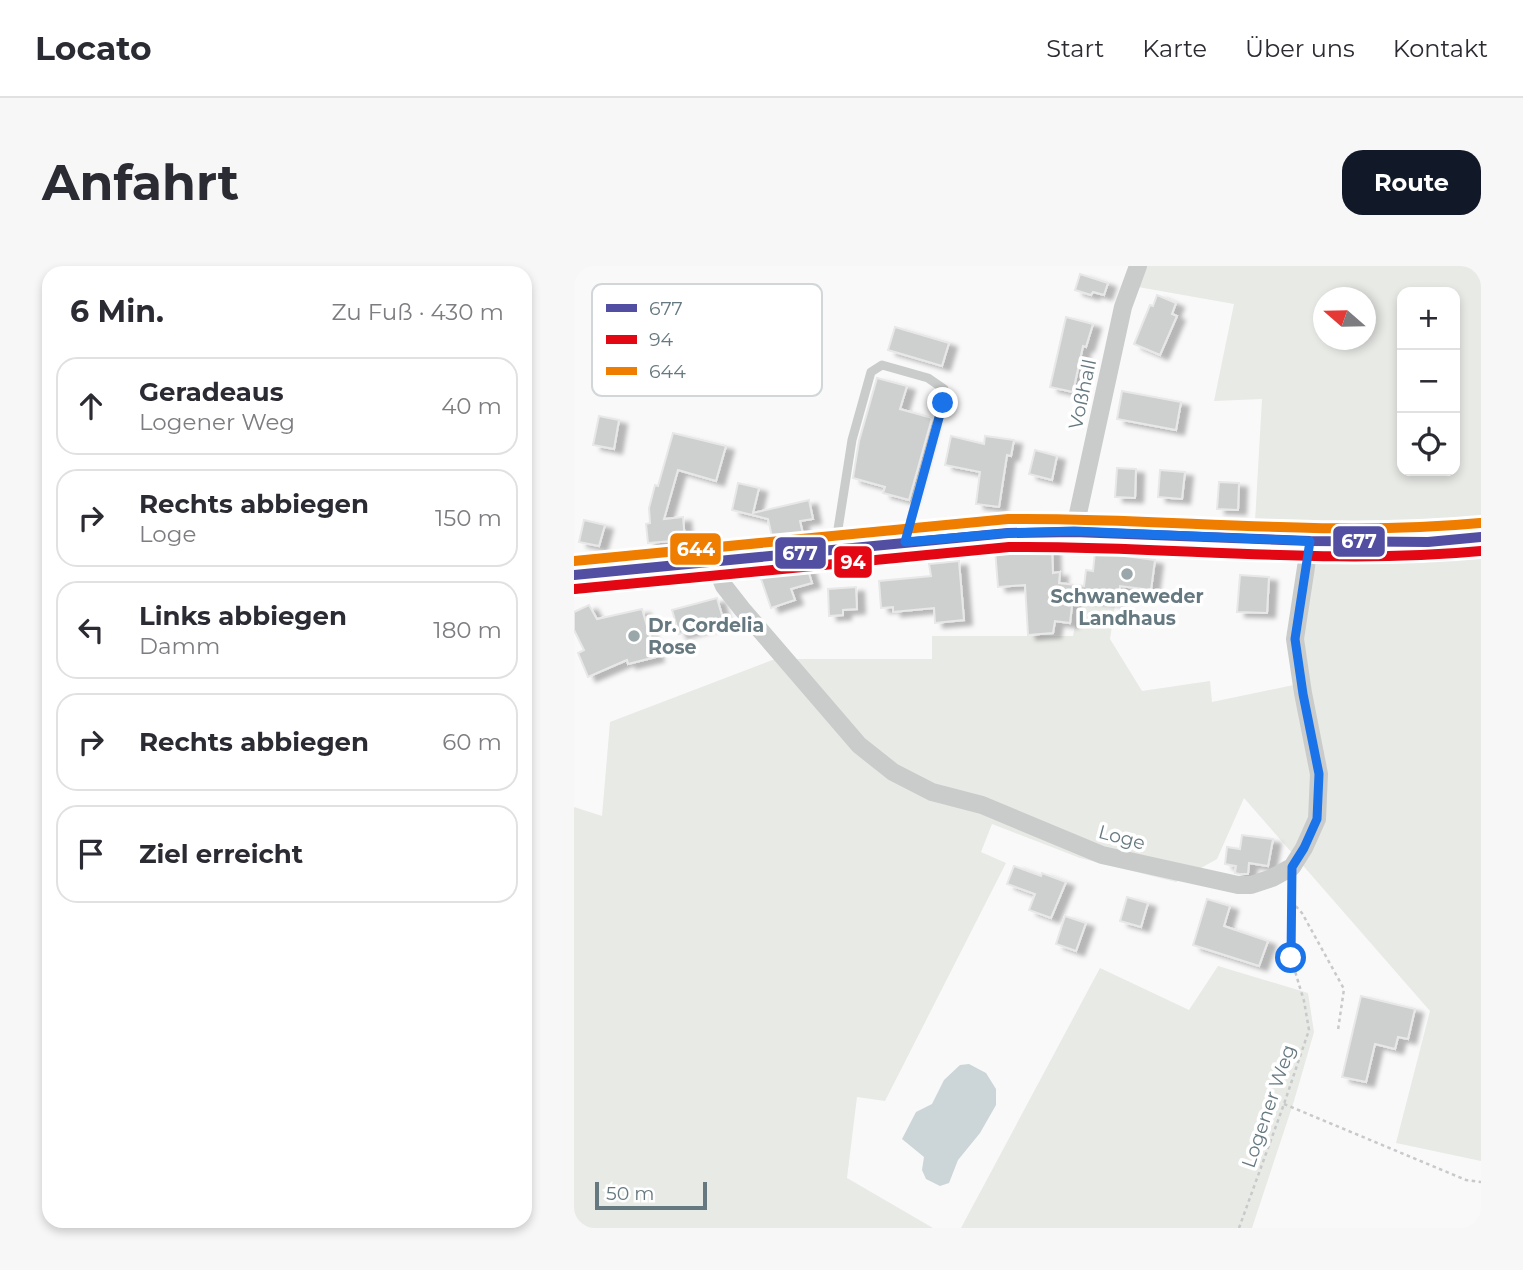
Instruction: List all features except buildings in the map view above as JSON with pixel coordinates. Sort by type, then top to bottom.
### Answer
[{"type":"main road","points":[[574,575],[996,534],[1074,531],[1310,541],[1428,542],[1481,537]]},
{"type":"street","name":"Voßhall","points":[[1074,531],[1123,307],[1138,266]]},
{"type":"street","points":[[1292,867],[1317,819],[1319,774],[1295,639],[1310,541]]},
{"type":"street","name":"Loge","points":[[714,562],[724,586],[751,619],[859,745],[893,772],[932,792],[982,805],[1102,855],[1238,885],[1251,885],[1292,867]]},
{"type":"lane","points":[[835,550],[852,440],[872,372],[883,365],[928,378],[944,388],[943,403],[905,542]]},
{"type":"path","name":"Logener Weg","points":[[1239,1228],[1309,1030],[1304,1001],[1291,958],[1292,867]]},
{"type":"path","points":[[1291,901],[1302,913],[1344,989],[1338,1030]]},
{"type":"path","points":[[1284,1104],[1466,1180],[1481,1182]]},
{"type":"shaded area","points":[[1146,266],[1481,266],[1481,518],[1378,524],[1255,522],[1262,399],[1214,401],[1234,304],[1138,287]]},
{"type":"shaded area","points":[[1481,551],[1481,1161],[1396,1143],[1430,1011],[1244,798],[1217,859],[1176,882],[1080,858],[992,824],[981,852],[1006,863],[885,1101],[857,1097],[847,1178],[933,1228],[574,1228],[574,807],[602,816],[610,722],[775,659],[932,659],[932,636],[1073,636],[1080,600],[1115,605],[1110,639],[1142,691],[1210,681],[1212,702],[1308,682],[1302,635],[1309,587],[1318,557],[1406,556]]},
{"type":"shaded area","points":[[1218,966],[1308,993],[1314,1032],[1252,1228],[961,1228],[1100,968],[1189,1010]]},
{"type":"shaded area","points":[[969,1064],[986,1073],[996,1089],[996,1105],[980,1133],[958,1160],[949,1183],[940,1186],[926,1179],[922,1170],[924,1157],[902,1139],[916,1112],[932,1104],[944,1080],[960,1065]]},
{"type":"transit line","name":"644","points":[[574,561],[1008,519],[1303,528],[1421,527],[1480,523]]},
{"type":"transit line","name":"677","points":[[574,575],[1008,533],[1074,532],[1310,541],[1428,542],[1481,537]]},
{"type":"transit line","name":"94","points":[[575,589],[1009,547],[1304,556],[1422,555],[1481,551]]},
{"type":"place","name":"Schwaneweder Landhaus","points":[[1127,574]]},
{"type":"place","name":"Dr. Cordelia Rose","points":[[634,636]]},
{"type":"route","points":[[943,403],[905,542],[973,535],[1074,531],[1310,541],[1295,639],[1319,774],[1317,819],[1292,867],[1291,958]]}]
